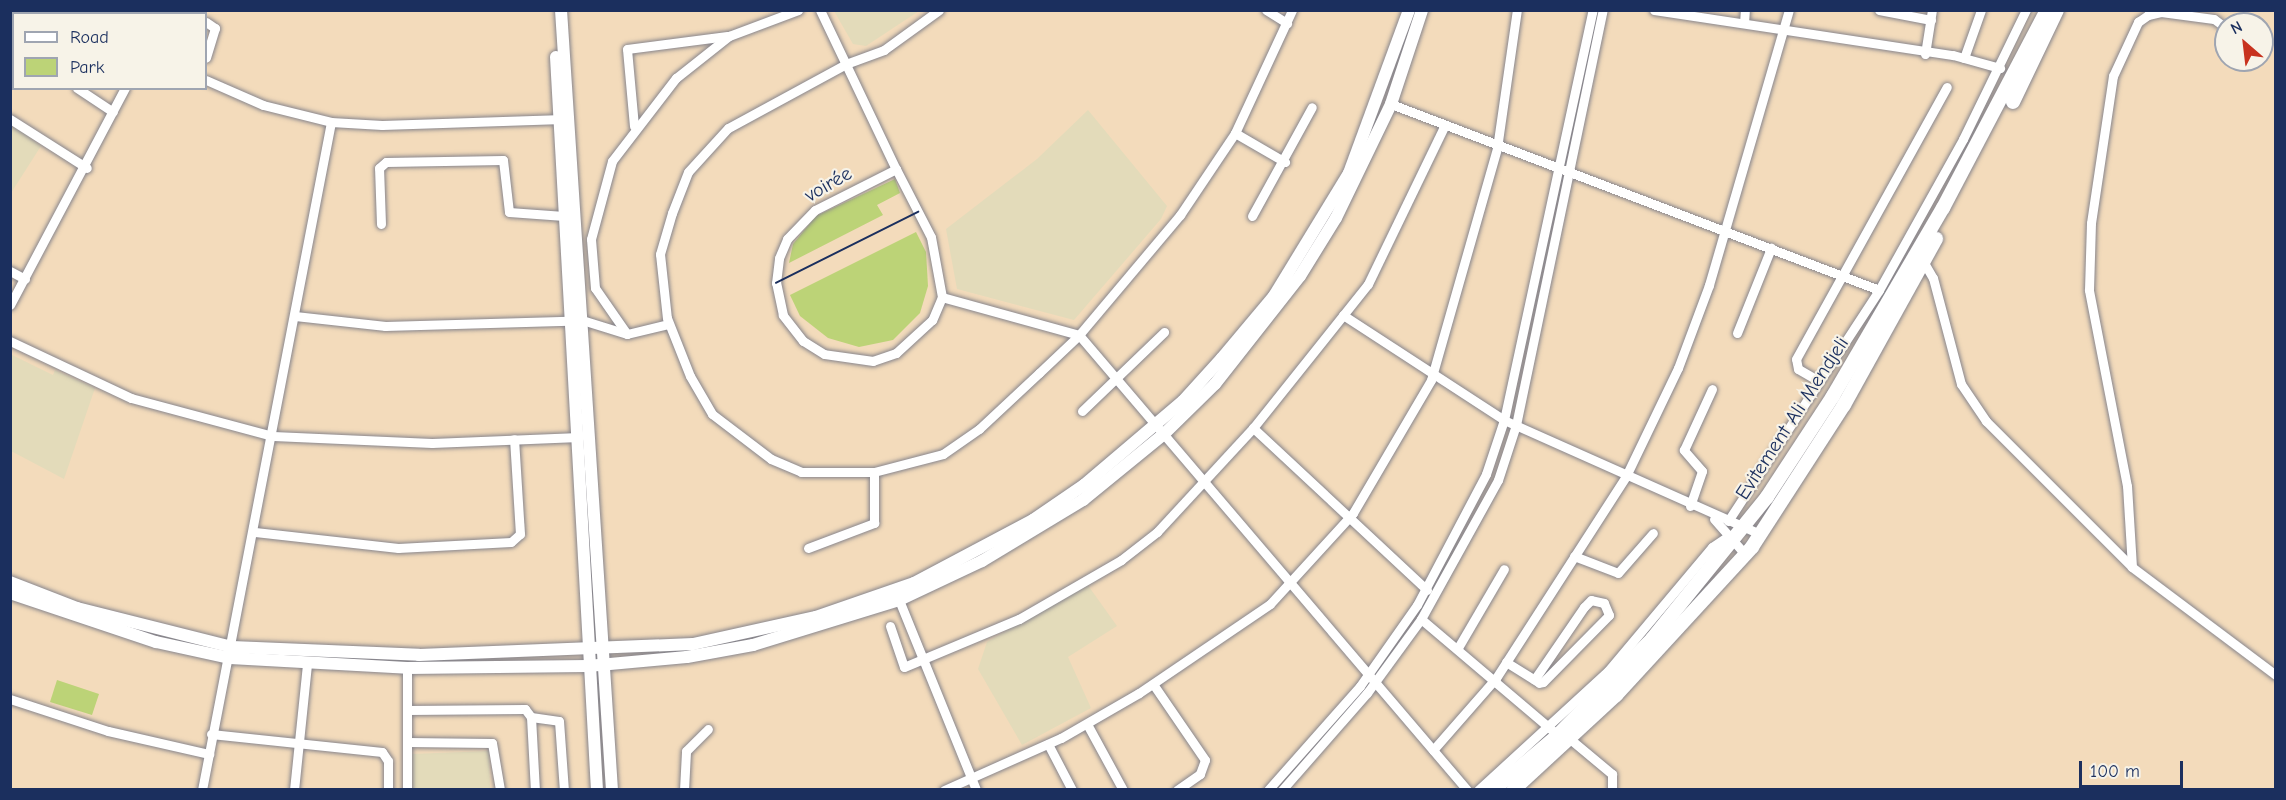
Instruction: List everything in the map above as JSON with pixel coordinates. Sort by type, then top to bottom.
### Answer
[{"type":"highway","name":"Evitement Ali Mendjeli","points":[[1513,789],[1559,734],[1652,639],[1729,540],[1745,524],[1833,396],[2004,100],[2047,10]]},
{"type":"highway","name":"Evitement Ali Mendjeli","points":[[1493,789],[1559,734],[1745,554],[1760,534],[1844,405],[2019,91],[2057,10]]},
{"type":"main road","points":[[554,10],[582,320],[596,656],[588,666],[597,789]]},
{"type":"main road","points":[[561,10],[564,216],[569,321],[596,656],[612,789]]},
{"type":"main road","points":[[596,656],[693,644],[768,630],[914,583],[1033,520],[1160,429],[1274,296],[1319,227],[1354,163],[1409,10]]},
{"type":"main road","points":[[10,582],[77,608],[231,653],[596,656],[753,645],[899,600],[1035,531],[1215,384],[1300,276],[1336,218],[1391,104],[1422,10]]},
{"type":"main road","points":[[10,593],[156,642],[307,666],[407,668],[588,666]]},
{"type":"street","points":[[634,126],[627,49],[729,36],[798,10]]},
{"type":"street","points":[[820,10],[896,169],[932,237],[942,297],[1079,335],[1467,789]]},
{"type":"street","points":[[939,10],[884,50],[846,64],[728,128],[688,172],[660,254],[668,324],[712,414],[771,459],[801,472],[874,472],[910,465],[952,448],[979,429],[1079,335],[1180,215],[1235,133],[1292,10]]},
{"type":"street","points":[[1266,10],[1287,23]]},
{"type":"street","points":[[944,789],[972,779],[1048,744],[1087,724],[1153,684],[1292,585],[1347,519],[1433,374],[1497,148],[1517,10]]},
{"type":"street","points":[[1281,789],[1424,616],[1473,532],[1516,426],[1566,173],[1593,10]]},
{"type":"street","points":[[1268,789],[1372,679],[1427,590],[1486,474],[1504,420],[1566,173],[1603,10]]},
{"type":"street","points":[[1654,10],[1702,14],[1925,54],[1964,58],[2000,68]]},
{"type":"street","points":[[1744,22],[1745,10]]},
{"type":"street","points":[[1433,750],[1496,678],[1626,476],[1678,368],[1727,233],[1786,29],[1789,10]]},
{"type":"street","points":[[1879,10],[1931,15],[1925,54]]},
{"type":"street","points":[[1964,58],[1981,10]]},
{"type":"street","points":[[1728,521],[1879,290],[2000,68],[2026,10]]},
{"type":"street","points":[[2132,567],[2127,486],[2089,290],[2101,144],[2113,76],[2138,22],[2161,12],[2214,15]]},
{"type":"street","points":[[207,23],[215,28],[207,55]]},
{"type":"street","points":[[627,334],[596,288],[591,239],[612,161],[634,126],[676,78],[729,36]]},
{"type":"street","points":[[207,80],[263,105],[331,122],[564,118]]},
{"type":"street","points":[[1812,377],[1798,369],[1796,359],[1841,274],[1947,87]]},
{"type":"street","points":[[80,90],[112,112]]},
{"type":"street","points":[[10,305],[87,168],[124,90]]},
{"type":"street","points":[[1391,104],[1497,148],[1879,290]]},
{"type":"street","points":[[1252,216],[1285,162],[1312,107]]},
{"type":"street","points":[[10,119],[87,168]]},
{"type":"street","points":[[202,789],[211,734],[231,653],[255,532],[331,122]]},
{"type":"street","points":[[890,626],[904,667],[984,638],[1121,560],[1157,532],[1253,428],[1368,284],[1444,127]]},
{"type":"street","points":[[1235,133],[1285,162]]},
{"type":"street","points":[[381,224],[379,168],[386,162],[503,160],[509,212],[564,216]]},
{"type":"street","name":"voirée","points":[[896,169],[823,204],[787,239],[776,279],[783,315],[803,341],[824,354],[873,361],[917,339],[942,297]]},
{"type":"street","points":[[1737,333],[1771,248]]},
{"type":"street","points":[[1923,261],[1971,402],[2132,567],[2276,675]]},
{"type":"street","points":[[10,271],[25,279]]},
{"type":"street","points":[[1343,315],[1504,420],[1713,517],[1745,524],[1760,534]]},
{"type":"street","points":[[295,316],[385,326],[569,321]]},
{"type":"street","points":[[582,320],[627,334],[668,324]]},
{"type":"street","points":[[1082,411],[1164,332]]},
{"type":"street","points":[[10,340],[131,398],[273,436],[432,444],[579,437]]},
{"type":"street","points":[[1690,506],[1702,471],[1684,450],[1712,389]]},
{"type":"street","points":[[1253,428],[1347,519],[1427,590]]},
{"type":"street","points":[[255,532],[398,548],[511,542],[520,534],[514,439]]},
{"type":"street","points":[[808,548],[874,523],[874,472]]},
{"type":"street","points":[[1713,517],[1729,540],[1745,554]]},
{"type":"street","points":[[1574,556],[1618,573],[1653,533]]},
{"type":"street","points":[[1459,646],[1504,569]]},
{"type":"street","points":[[899,600],[976,789]]},
{"type":"street","points":[[1506,662],[1534,680],[1543,682],[1609,615],[1604,603],[1591,600],[1584,607],[1534,680]]},
{"type":"street","points":[[1417,605],[1424,616],[1559,734],[1612,774],[1612,789]]},
{"type":"street","points":[[294,789],[307,666]]},
{"type":"street","points":[[407,668],[407,789]]},
{"type":"street","points":[[1153,684],[1205,760],[1200,774],[1177,789]]},
{"type":"street","points":[[10,699],[108,730],[209,754]]},
{"type":"street","points":[[407,710],[522,708],[531,717],[559,721],[564,789]]},
{"type":"street","points":[[531,717],[535,789]]},
{"type":"street","points":[[1087,724],[1123,789]]},
{"type":"street","points":[[684,789],[686,751],[708,729]]},
{"type":"street","points":[[211,734],[382,752],[388,761],[388,789]]},
{"type":"street","points":[[1478,789],[1559,734]]},
{"type":"street","points":[[407,742],[492,743],[500,789]]},
{"type":"street","points":[[1048,744],[1072,789]]},
{"type":"shaded area","points":[[834,11],[919,11],[866,46],[853,44]]},
{"type":"shaded area","points":[[1088,110],[1167,206],[1161,219],[1074,320],[957,289],[946,229],[1037,159]]},
{"type":"shaded area","points":[[11,124],[41,146],[11,193]]},
{"type":"shaded area","points":[[10,354],[53,375],[55,370],[95,388],[64,479],[11,451]]},
{"type":"shaded area","points":[[1087,584],[1117,626],[1068,657],[1091,708],[1022,745],[978,669],[987,642]]},
{"type":"shaded area","points":[[489,751],[490,789],[411,790],[412,754]]},
{"type":"green space","points":[[895,179],[900,193],[877,205],[883,215],[789,263],[793,244],[816,216]]},
{"type":"green space","points":[[916,232],[926,252],[928,286],[920,313],[893,340],[859,347],[828,338],[800,316],[790,295]]},
{"type":"green space","points":[[57,680],[99,694],[92,715],[50,702]]},
{"type":"tram line","points":[[776,283],[918,212]]}]
